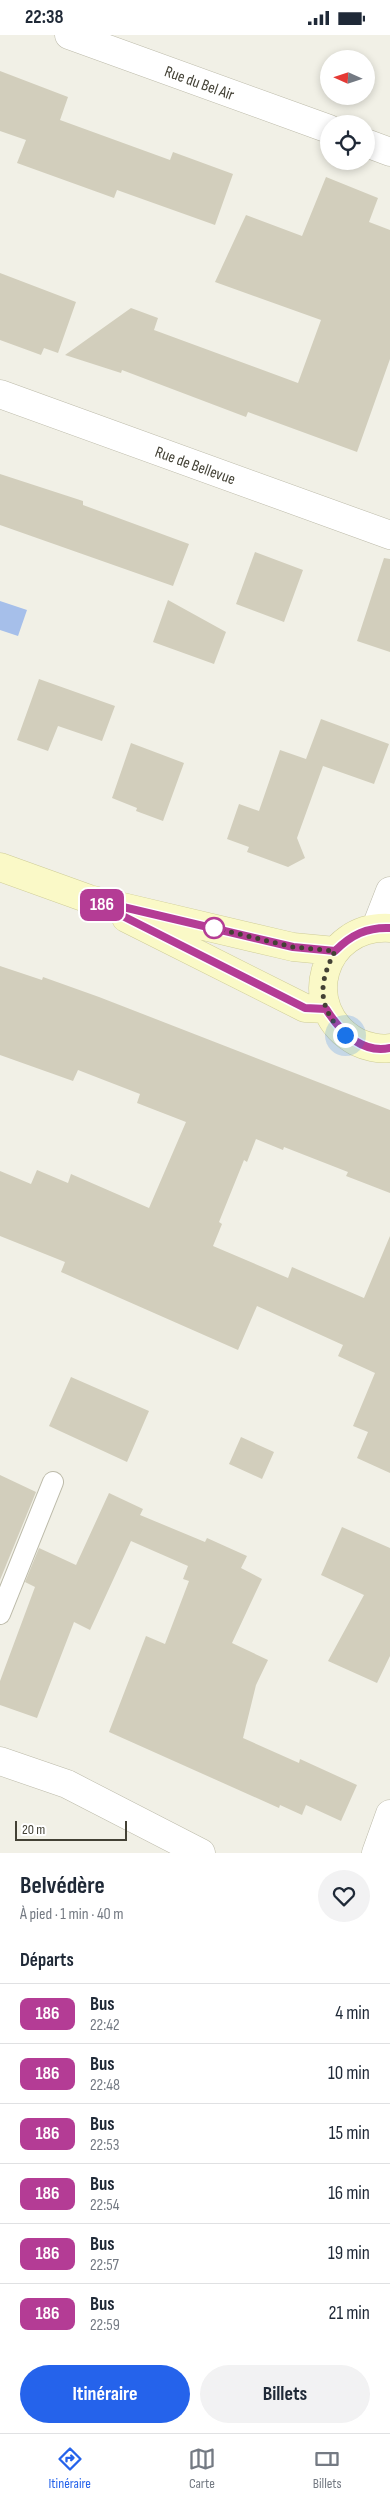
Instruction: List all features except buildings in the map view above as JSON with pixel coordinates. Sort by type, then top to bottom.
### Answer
[{"type":"main road","points":[[0,867],[89,899],[293,947],[335,951]]},
{"type":"main road","points":[[89,899],[305,1008],[326,1009]]},
{"type":"main road","points":[[383,928],[348,938],[335,951],[324,972],[322,989],[326,1009],[345,1035],[363,1045],[390,1048]]},
{"type":"street","name":"Rue du Bel Air","points":[[69,35],[320,126]]},
{"type":"street","points":[[375,146],[390,151]]},
{"type":"street","name":"Rue de Bellevue","points":[[0,394],[390,535]]},
{"type":"street","points":[[383,928],[390,891]]},
{"type":"street","points":[[0,1761],[67,1784],[201,1853]]},
{"type":"street","points":[[376,1853],[390,1814]]},
{"type":"lane","points":[[0,1614],[53,1482]]},
{"type":"water","points":[[0,601],[27,610],[18,636],[0,630]]},
{"type":"bus line","name":"186","points":[[390,928],[376,927],[357,933],[348,938],[335,951],[293,947],[89,899],[305,1008],[326,1009],[337,1027],[345,1035],[363,1045],[390,1048]]},
{"type":"route","points":[[214,928],[293,947],[335,951],[324,972],[322,989],[326,1009],[337,1027],[345,1035]]}]
